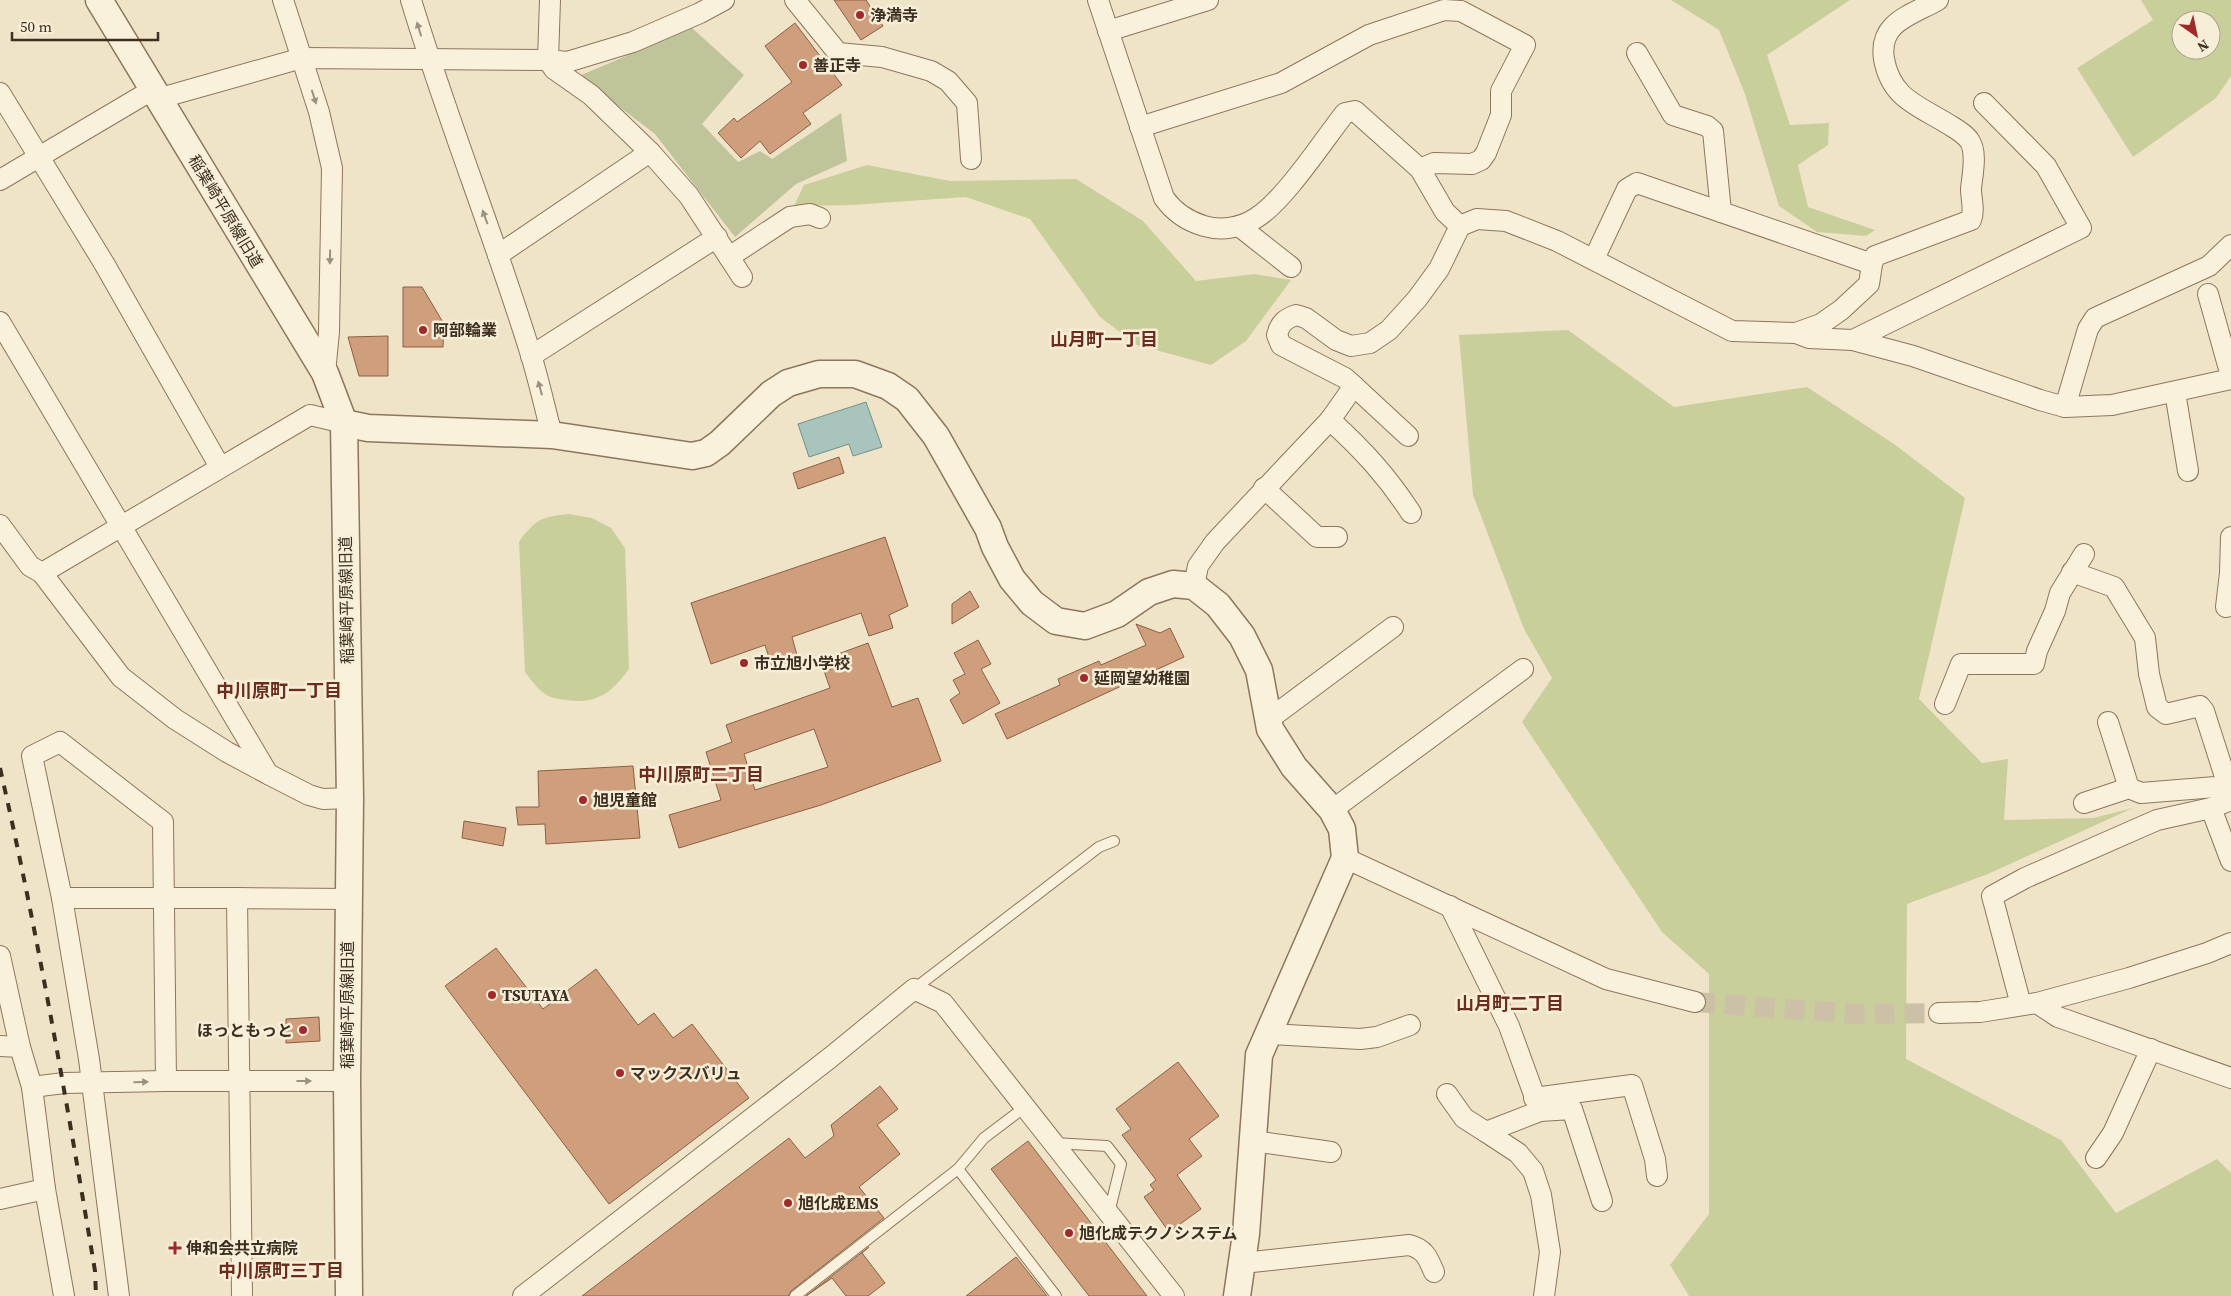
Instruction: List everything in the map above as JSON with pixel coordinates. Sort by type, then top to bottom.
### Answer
[{"type":"street","name":"稲葉崎平原線旧道","points":[[99,0],[324,373],[344,423],[350,798],[347,1082],[349,1296]]},
{"type":"street","points":[[284,0],[319,112],[332,168],[329,332],[324,373]]},
{"type":"street","points":[[410,0],[428,58],[498,255],[531,356],[552,435]]},
{"type":"street","points":[[550,0],[548,60],[554,69],[592,95],[650,152],[689,196],[742,277]]},
{"type":"street","points":[[0,180],[155,95],[302,58],[428,58],[567,62],[632,42],[700,13],[724,0]]},
{"type":"street","points":[[795,0],[838,53],[882,57],[932,70],[948,81],[967,103],[971,159]]},
{"type":"street","points":[[1098,0],[1164,198],[1171,207],[1192,222],[1212,228],[1239,226],[1256,218],[1289,186],[1345,113],[1355,111],[1420,169],[1445,212],[1460,226]]},
{"type":"street","points":[[1108,31],[1208,0]]},
{"type":"street","points":[[1796,333],[1821,324],[1854,299],[1869,284],[1875,256],[1971,220],[1973,215],[1971,192],[1973,150],[1970,141],[1958,130],[1898,93],[1887,75],[1883,51],[1886,33],[1897,22],[1938,0]]},
{"type":"street","points":[[1140,127],[1281,83],[1369,35],[1448,5],[1525,45],[1501,91],[1502,115],[1486,153],[1481,160],[1472,164],[1434,163],[1420,169]]},
{"type":"street","points":[[1637,52],[1673,115],[1713,130],[1721,212]]},
{"type":"street","points":[[0,93],[105,265],[220,467]]},
{"type":"street","points":[[1853,340],[2081,228],[2046,166],[1984,103]]},
{"type":"street","points":[[955,136],[967,109]]},
{"type":"street","points":[[498,255],[650,152]]},
{"type":"street","points":[[1594,259],[1627,189],[1637,183],[1872,264]]},
{"type":"street","points":[[730,256],[790,218],[810,214],[820,218]]},
{"type":"street","points":[[1408,436],[1345,378],[1281,345],[1277,335],[1280,325],[1285,319],[1296,314],[1306,318],[1336,340],[1351,346],[1370,343],[1389,330],[1417,299],[1439,269],[1460,226],[1477,219],[1506,221],[1557,241],[1732,331],[1796,333],[1809,338],[1853,340],[1913,356],[2065,407],[2112,405],[2231,381],[2208,294]]},
{"type":"street","points":[[1239,226],[1291,267]]},
{"type":"street","points":[[531,356],[717,237]]},
{"type":"street","points":[[2065,407],[2088,329],[2095,318],[2209,266],[2231,245]]},
{"type":"street","points":[[0,322],[268,774]]},
{"type":"street","points":[[42,573],[310,415],[368,428],[552,435],[692,456],[706,453],[720,443],[770,394],[788,383],[819,374],[855,374],[888,386],[908,399],[936,436],[988,528],[995,547],[1012,579],[1032,603],[1056,621],[1085,626],[1117,614],[1149,592],[1173,584],[1194,586],[1218,605],[1242,636],[1259,670],[1270,729],[1294,767],[1332,810],[1342,829],[1345,858],[1259,1055],[1243,1262],[1237,1296]]},
{"type":"street","points":[[1194,586],[1198,566],[1215,542],[1330,420],[1354,386]]},
{"type":"street","points":[[2175,392],[2188,471]]},
{"type":"street","points":[[1330,420],[1364,451],[1394,487],[1411,513]]},
{"type":"street","points":[[1264,488],[1317,538],[1337,536]]},
{"type":"street","points":[[0,526],[30,566],[42,573],[121,677],[175,719],[227,752],[309,795],[323,799],[350,798]]},
{"type":"street","points":[[2226,607],[2231,537]]},
{"type":"street","points":[[1946,704],[1961,664],[2034,664],[2036,651],[2055,611],[2060,593],[2084,554]]},
{"type":"street","points":[[2072,572],[2114,587],[2145,638],[2149,674],[2157,708],[2166,714],[2200,706],[2204,711],[2230,790]]},
{"type":"street","points":[[1268,720],[1393,627]]},
{"type":"street","points":[[1332,810],[1523,669]]},
{"type":"street","points":[[2108,722],[2129,788]]},
{"type":"street","points":[[119,1296],[92,1083],[62,898],[32,756],[60,742],[164,822],[166,1081]]},
{"type":"street","points":[[2084,803],[2129,788],[2141,793],[2230,790]]},
{"type":"street","points":[[2230,790],[2211,808],[2157,820],[2025,878],[1992,896],[2029,1004],[2058,1017],[2231,1078]]},
{"type":"street","points":[[2157,820],[2159,808],[2230,790]]},
{"type":"street","points":[[2211,808],[2231,861]]},
{"type":"street","points":[[1345,858],[1606,980],[1695,1002]]},
{"type":"street","points":[[62,898],[164,896],[348,899]]},
{"type":"street","points":[[237,898],[242,1296]]},
{"type":"street","points":[[1450,906],[1509,1026],[1537,1104]]},
{"type":"street","points":[[1939,1013],[1980,1012],[2029,1004],[2128,978],[2208,953],[2231,942]]},
{"type":"street","points":[[0,956],[20,1047],[32,1087],[45,1189],[64,1296]]},
{"type":"street","points":[[523,1296],[831,1057],[914,989],[943,1003],[1174,1296]]},
{"type":"street","points":[[1269,1034],[1360,1039],[1377,1037],[1410,1025]]},
{"type":"street","points":[[0,1046],[20,1047]]},
{"type":"street","points":[[2096,1158],[2113,1133],[2151,1049]]},
{"type":"street","points":[[32,1087],[166,1081],[347,1082]]},
{"type":"street","points":[[1486,1132],[1537,1104],[1632,1085],[1655,1159],[1657,1176]]},
{"type":"street","points":[[1447,1094],[1464,1118],[1518,1153],[1533,1171],[1541,1195],[1550,1252],[1544,1296]]},
{"type":"street","points":[[1537,1104],[1572,1109],[1602,1201]]},
{"type":"street","points":[[1253,1141],[1331,1152]]},
{"type":"street","points":[[0,1199],[45,1189]]},
{"type":"street","points":[[1243,1262],[1409,1245],[1420,1248],[1427,1255],[1434,1272]]},
{"type":"lane","points":[[914,989],[1099,847],[1114,841]]},
{"type":"lane","points":[[795,1296],[958,1169],[984,1138],[1025,1106]]},
{"type":"lane","points":[[1053,1143],[1108,1146],[1121,1164],[1108,1213]]},
{"type":"lane","points":[[958,1169],[1056,1296]]},
{"type":"green space","points":[[1671,0],[1850,0],[1767,55],[1790,125],[1829,123],[1828,145],[1798,165],[1808,207],[1875,230],[1866,236],[1817,232],[1779,206],[1745,94],[1719,30]]},
{"type":"green space","points":[[2141,0],[2231,0],[2231,76],[2216,98],[2133,157],[2077,68],[2153,20]]},
{"type":"green space","points":[[692,28],[744,75],[702,124],[738,162],[760,151],[772,159],[841,113],[847,161],[796,184],[735,237],[655,134],[579,76]]},
{"type":"green space","points":[[867,165],[950,181],[1076,179],[1143,221],[1196,281],[1254,274],[1291,280],[1246,341],[1211,365],[1137,345],[1100,317],[1030,219],[966,197],[852,205],[794,206],[804,185]]},
{"type":"green space","points":[[1568,330],[1674,407],[1807,387],[1894,444],[1965,498],[1919,699],[1982,763],[2008,759],[2004,820],[2093,818],[2133,808],[1988,874],[1907,904],[1906,1059],[2061,1140],[2116,1213],[2217,1159],[2231,1173],[2231,1296],[1689,1296],[1670,1265],[1709,1214],[1709,974],[1662,932],[1522,722],[1552,678],[1524,629],[1473,495],[1459,335]]},
{"type":"green space","points":[[569,514],[592,518],[611,528],[625,548],[629,669],[603,695],[577,701],[554,698],[547,695],[533,683],[525,672],[519,542],[529,529],[540,520]]},
{"type":"water","points":[[866,402],[882,447],[853,456],[849,444],[809,457],[798,424]]},
{"type":"building","name":"浄満寺","points":[[834,0],[866,0],[883,26],[861,40]]},
{"type":"building","points":[[795,23],[842,85],[803,113],[811,124],[770,154],[760,141],[741,158],[718,133],[734,118],[737,122],[792,82],[765,46]]},
{"type":"building","points":[[403,287],[422,287],[444,324],[443,347],[403,347]]},
{"type":"building","points":[[388,336],[388,376],[359,376],[348,337]]},
{"type":"building","points":[[839,457],[844,473],[798,489],[793,473]]},
{"type":"building","points":[[885,537],[908,606],[889,615],[893,628],[869,636],[861,613],[792,637],[798,659],[772,667],[765,645],[711,664],[691,603]]},
{"type":"building","points":[[970,591],[979,607],[952,624],[952,604]]},
{"type":"building","points":[[1136,624],[1160,633],[1170,628],[1184,657],[1007,739],[995,714],[1060,685],[1058,679],[1099,661],[1101,665],[1146,645]]},
{"type":"building","points":[[978,640],[991,664],[981,669],[1000,703],[963,724],[950,700],[960,693],[953,680],[965,674],[954,653]]},
{"type":"building","points":[[868,643],[892,707],[918,698],[941,761],[821,805],[679,848],[669,815],[721,800],[706,752],[732,742],[726,725],[830,688],[824,671],[834,668],[830,657]],"holes":[[[814,729],[828,767],[755,790],[744,754]]]},
{"type":"building","points":[[633,766],[640,838],[546,844],[545,824],[518,825],[516,807],[539,807],[538,771]]},
{"type":"building","points":[[464,821],[506,828],[503,846],[462,838]]},
{"type":"building","name":"マックスバリュ","points":[[496,948],[543,1009],[596,969],[638,1025],[654,1013],[673,1038],[692,1024],[749,1098],[609,1204],[445,986]]},
{"type":"building","name":"ほっともっと","points":[[319,1017],[320,1041],[286,1043],[286,1019]]},
{"type":"building","points":[[1178,1062],[1219,1116],[1189,1139],[1202,1156],[1177,1175],[1201,1209],[1169,1232],[1144,1197],[1154,1190],[1150,1185],[1156,1180],[1122,1135],[1131,1129],[1116,1109]]},
{"type":"building","name":"旭化成EMS","points":[[880,1086],[898,1109],[877,1125],[900,1154],[859,1187],[884,1218],[791,1291],[788,1296],[582,1296],[789,1138],[805,1158],[834,1136],[831,1125]]},
{"type":"building","name":"旭化成テクノシステム","points":[[1028,1141],[1147,1296],[1089,1296],[991,1169]]},
{"type":"building","points":[[869,1247],[862,1253],[885,1283],[868,1296],[846,1296],[832,1278],[806,1296]]},
{"type":"building","points":[[1016,1257],[1047,1296],[966,1296]]},
{"type":"tunnel","points":[[1695,1002],[1857,1014],[1939,1013]]},
{"type":"railway","points":[[0,768],[27,893],[74,1145],[95,1271],[96,1296]]},
{"type":"place","name":"浄満寺","points":[[860,15]]},
{"type":"place","name":"善正寺","points":[[803,65]]},
{"type":"place","name":"阿部輪業","points":[[423,330]]},
{"type":"place","name":"市立旭小学校","points":[[744,663]]},
{"type":"place","name":"延岡望幼稚園","points":[[1084,678]]},
{"type":"place","name":"旭児童館","points":[[583,800]]},
{"type":"place","name":"TSUTAYA","points":[[492,995]]},
{"type":"place","name":"ほっともっと","points":[[303,1030]]},
{"type":"place","name":"マックスバリュ","points":[[620,1073]]},
{"type":"place","name":"旭化成EMS","points":[[788,1203]]},
{"type":"place","name":"旭化成テクノシステム","points":[[1069,1233]]},
{"type":"place","name":"伸和会共立病院","points":[[175,1248]]},
{"type":"district","name":"山月町一丁目","points":[[1104,340]]},
{"type":"district","name":"中川原町一丁目","points":[[279,691]]},
{"type":"district","name":"中川原町二丁目","points":[[701,775]]},
{"type":"district","name":"山月町二丁目","points":[[1510,1004]]},
{"type":"district","name":"中川原町三丁目","points":[[281,1271]]}]
